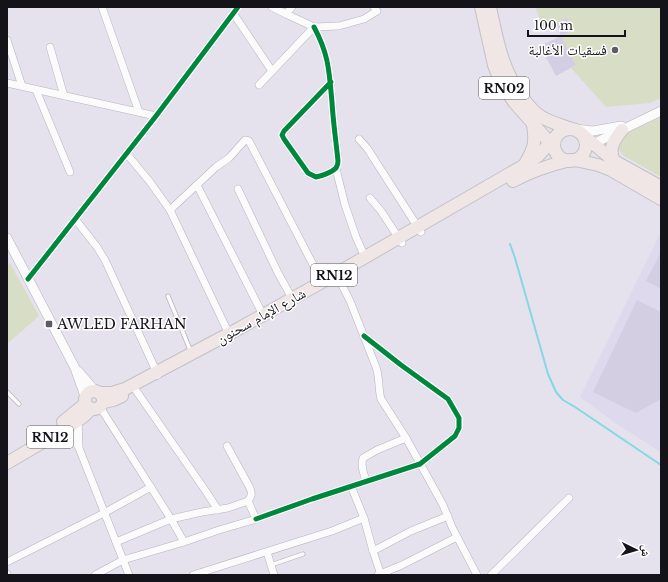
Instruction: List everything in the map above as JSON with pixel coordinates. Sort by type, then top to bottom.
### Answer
[{"type":"main road","name":"RN02","points":[[481,7],[494,65],[500,81],[514,102],[533,125],[554,139]]},
{"type":"main road","name":"RN02","points":[[490,7],[503,62],[511,80],[522,96],[531,108],[540,116],[576,131]]},
{"type":"main road","points":[[523,166],[531,154],[534,145],[535,136],[533,125]]},
{"type":"main road","name":"RN12","points":[[554,139],[566,129],[576,131]]},
{"type":"main road","points":[[614,161],[612,156],[612,147],[622,130]]},
{"type":"main road","points":[[576,131],[585,139],[586,144],[589,146],[661,187]]},
{"type":"main road","points":[[554,139],[557,154],[565,160],[598,165],[611,170],[661,199]]},
{"type":"main road","name":"شارع الإمام سحنون","points":[[420,230],[538,156],[554,139]]},
{"type":"main road","points":[[573,160],[583,154],[589,146]]},
{"type":"main road","name":"شارع الإمام سحنون","points":[[7,463],[72,422],[94,400],[158,374],[220,345],[339,279],[400,241],[522,176],[546,167],[573,160]]},
{"type":"main road","name":"شارع الإمام سحنون","points":[[94,400],[113,400],[136,389],[192,353],[264,315],[365,257],[400,241]]},
{"type":"main road","name":"شارع الإمام سحنون","points":[[7,454],[72,422]]},
{"type":"street","points":[[102,7],[139,112]]},
{"type":"street","points":[[272,7],[314,27],[339,26],[364,19],[378,8]]},
{"type":"street","points":[[286,14],[292,7]]},
{"type":"street","points":[[28,279],[156,116],[236,10],[272,71]]},
{"type":"street","points":[[259,85],[314,27]]},
{"type":"street","points":[[314,27],[321,40],[327,58],[338,161],[336,168],[345,205],[356,238],[365,257]]},
{"type":"street","points":[[7,40],[22,86]]},
{"type":"street","points":[[50,47],[64,96]]},
{"type":"street","points":[[330,82],[284,131],[282,137],[310,174],[316,177],[336,168]]},
{"type":"street","points":[[7,83],[156,116]]},
{"type":"street","points":[[36,90],[70,172]]},
{"type":"street","points":[[576,131],[593,131],[618,127],[661,111]]},
{"type":"street","points":[[589,146],[637,121]]},
{"type":"street","points":[[359,138],[420,230]]},
{"type":"street","points":[[170,210],[216,167],[229,158],[245,140],[247,140],[249,141],[322,282]]},
{"type":"street","points":[[126,154],[150,182],[170,210],[228,334]]},
{"type":"street","points":[[197,185],[264,315]]},
{"type":"street","points":[[238,189],[278,273],[292,298]]},
{"type":"street","points":[[370,198],[400,241]]},
{"type":"street","points":[[75,219],[97,247],[105,260],[158,374]]},
{"type":"street","points":[[7,238],[75,368],[94,400],[151,487],[184,542]]},
{"type":"street","points":[[339,279],[350,301],[379,374],[379,394],[381,399],[406,438],[448,516],[477,575]]},
{"type":"street","points":[[95,575],[123,560],[256,519],[420,464],[455,436],[459,428],[459,418],[448,399],[364,336]]},
{"type":"street","points":[[136,389],[218,510]]},
{"type":"street","points":[[72,422],[75,441],[129,575]]},
{"type":"street","points":[[366,481],[361,462],[363,458],[377,450],[406,438]]},
{"type":"street","points":[[116,542],[171,519],[228,508],[248,501],[252,492],[227,446]]},
{"type":"street","points":[[351,486],[364,518],[380,575],[457,537]]},
{"type":"street","points":[[7,562],[104,513],[151,487]]},
{"type":"street","points":[[491,575],[569,498]]},
{"type":"street","points":[[248,501],[256,519]]},
{"type":"street","points":[[373,550],[411,531],[448,516]]},
{"type":"street","points":[[193,575],[332,531],[364,518]]},
{"type":"street","points":[[266,552],[274,575]]},
{"type":"lane","points":[[168,296],[192,353]]},
{"type":"lane","points":[[7,392],[19,404]]},
{"type":"lane","points":[[271,565],[303,554]]},
{"type":"shaded area","points":[[661,232],[661,452],[618,425],[580,397]]},
{"type":"green space","name":"فسقيات الأغالبة","points":[[535,7],[661,7],[661,98],[650,103],[606,107],[571,68],[576,65],[561,36],[572,31],[567,18],[544,29]]},
{"type":"green space","points":[[661,117],[661,177],[624,156],[619,150],[620,142],[627,133]]},
{"type":"green space","points":[[10,263],[39,316],[7,344],[7,266]]},
{"type":"building","points":[[567,18],[572,31],[561,36],[556,23]]},
{"type":"building","points":[[561,36],[576,65],[556,76],[540,46]]},
{"type":"building","points":[[661,252],[661,289],[646,281]]},
{"type":"building","points":[[637,300],[661,312],[661,399],[636,413],[593,392]]},
{"type":"waterway","points":[[510,244],[548,374],[556,392],[563,400],[661,465]]},
{"type":"cycle path","points":[[28,279],[156,116],[238,7]]},
{"type":"cycle path","points":[[314,27],[323,46],[328,63],[330,81],[331,91],[333,116],[338,161],[336,168],[327,174],[316,177],[308,173],[282,135],[284,131],[331,82]]},
{"type":"cycle path","points":[[256,519],[420,464],[455,436],[459,428],[459,418],[448,399],[364,336]]},
{"type":"place","name":"فسقيات الأغالبة","points":[[615,50]]},
{"type":"place","name":"AWLED FARHAN","points":[[49,324]]}]
